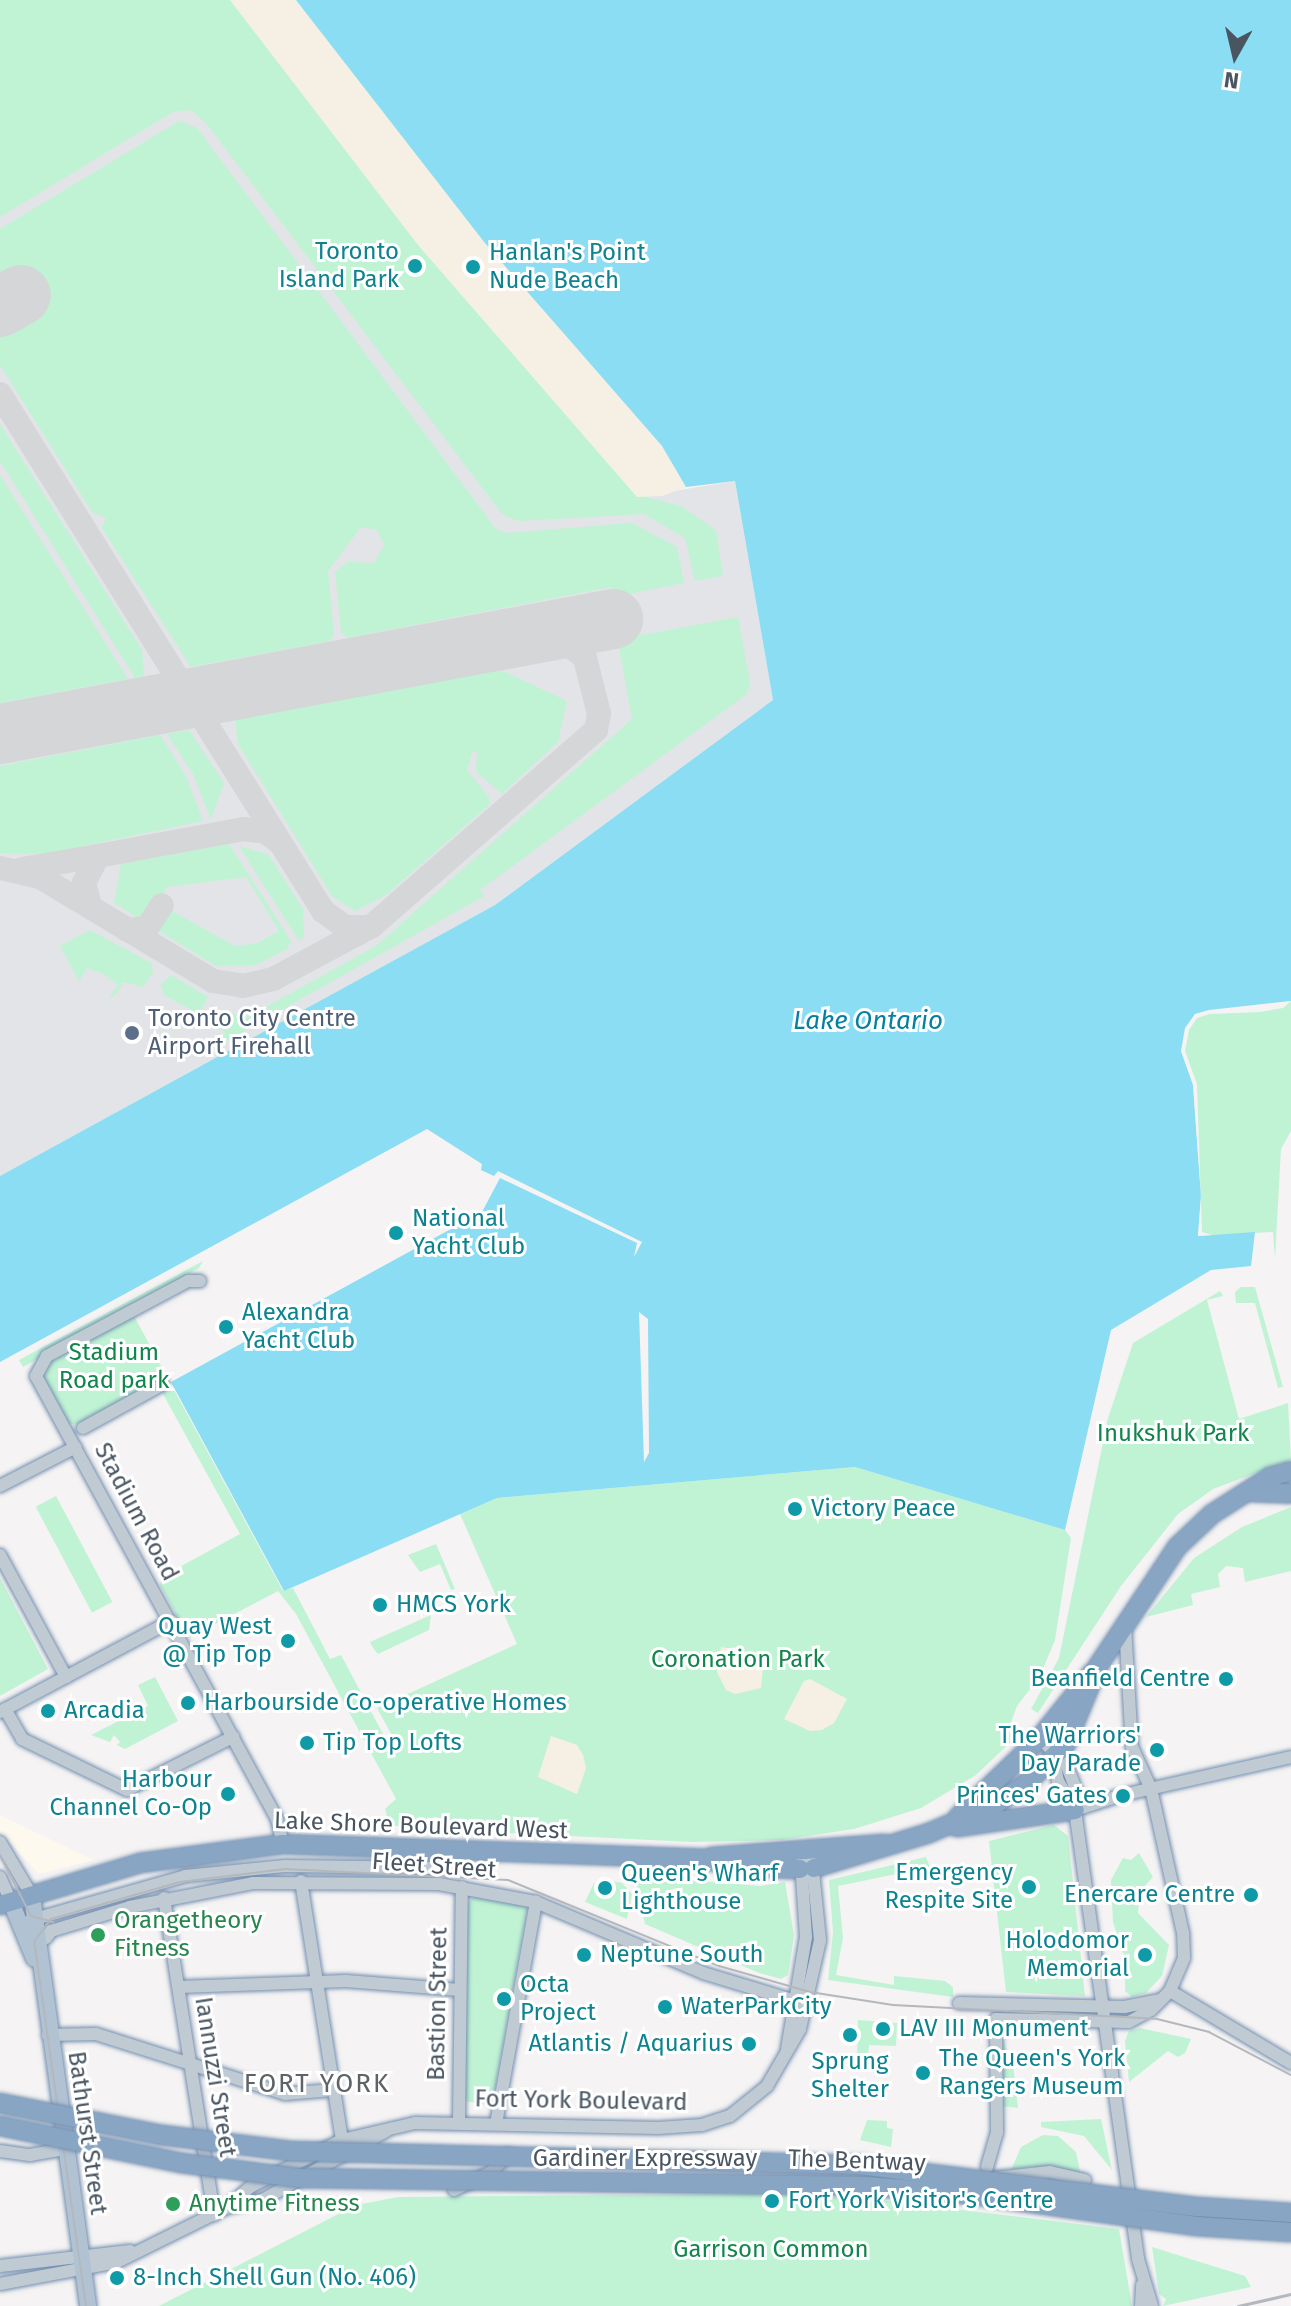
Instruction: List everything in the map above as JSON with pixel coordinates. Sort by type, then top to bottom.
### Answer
[{"type":"highway","name":"Lake Shore Boulevard West","points":[[948,1824],[1040,1738],[1098,1666],[1124,1621],[1177,1547],[1212,1514],[1253,1492],[1270,1477],[1291,1471]]},
{"type":"highway","name":"Lake Shore Boulevard West","points":[[1253,1492],[1291,1493]]},
{"type":"highway","name":"Lake Shore Boulevard West","points":[[704,1859],[738,1867],[807,1868],[895,1844],[1005,1799],[1053,1756],[1076,1728],[1098,1666]]},
{"type":"highway","points":[[948,1824],[995,1825],[1075,1810]]},
{"type":"highway","name":"Lake Shore Boulevard West","points":[[5,1904],[140,1863],[283,1844],[704,1859],[806,1847],[895,1844]]},
{"type":"highway","name":"Gardiner Expressway","points":[[0,2103],[162,2135],[290,2151],[859,2165],[1198,2207],[1291,2213]]},
{"type":"highway","name":"Gardiner Expressway","points":[[0,2126],[182,2163],[297,2178],[866,2186],[976,2195],[1197,2226],[1291,2232]]},
{"type":"main road","name":"Bathurst Street","points":[[32,1896],[38,1967],[87,2300]]},
{"type":"main road","name":"Bathurst Street","points":[[5,1904],[24,1934],[38,1967]]},
{"type":"street","name":"Stadium Road","points":[[200,1281],[188,1281],[37,1365],[38,1382],[277,1819],[283,1844]]},
{"type":"street","points":[[83,1428],[163,1384]]},
{"type":"street","points":[[0,1486],[76,1447]]},
{"type":"street","points":[[0,1555],[66,1677]]},
{"type":"street","points":[[171,1621],[3,1711],[22,1739],[119,1788],[134,1788],[233,1737]]},
{"type":"street","points":[[987,2167],[997,2133],[996,2019],[1106,2024],[1134,2020],[1170,1991],[1184,1958],[1183,1933],[1151,1789],[1132,1747],[1124,1621]]},
{"type":"street","points":[[1040,1738],[1053,1756],[1058,1781],[1075,1810],[1142,2285],[1141,2306]]},
{"type":"street","points":[[1075,1810],[1127,1794],[1291,1757]]},
{"type":"street","name":"Bathurst Street","points":[[0,1842],[32,1896]]},
{"type":"street","name":"Fort York Boulevard","points":[[220,2211],[250,2187],[342,2140],[388,2129],[459,2121],[658,2128],[715,2122],[762,2091],[787,2049],[800,2003],[806,1937],[806,1847]]},
{"type":"street","name":"Fleet Street","points":[[36,1916],[185,1876],[296,1865],[440,1868],[476,1850]]},
{"type":"street","name":"Bathurst Street","points":[[0,1877],[5,1904]]},
{"type":"street","points":[[301,1881],[342,2140]]},
{"type":"street","name":"Fleet Street","points":[[46,1938],[51,1931],[164,1898],[253,1883],[301,1881],[462,1887],[536,1902],[703,1973],[800,2003]]},
{"type":"street","name":"Bastion Street","points":[[459,2121],[462,1887]]},
{"type":"street","name":"Iannuzzi Street","points":[[164,1898],[220,2211]]},
{"type":"street","points":[[496,2124],[536,1902]]},
{"type":"street","points":[[24,1934],[36,1916]]},
{"type":"street","points":[[179,1987],[316,1981],[460,1990]]},
{"type":"street","points":[[1170,1991],[1291,2063]]},
{"type":"street","points":[[959,2003],[1104,2006],[1159,2000]]},
{"type":"street","points":[[48,2035],[96,2034],[192,2061],[285,2094],[332,2090]]},
{"type":"street","name":"Fort York Boulevard","points":[[0,2266],[117,2262],[130,2251],[220,2211],[264,2199],[388,2129]]},
{"type":"street","points":[[0,2151],[30,2155],[65,2149]]},
{"type":"street","name":"The Bentway","points":[[454,2190],[491,2172],[504,2155],[662,2156],[684,2180],[826,2178],[950,2187],[1028,2171],[1085,2180]]},
{"type":"street","name":"Fort York Boulevard","points":[[0,2284],[82,2264]]},
{"type":"street","points":[[1142,2285],[1152,2306]]},
{"type":"shaded area","points":[[191,90],[637,497],[735,481],[773,700],[495,905],[0,1176],[0,208]]},
{"type":"shaded area","points":[[0,1815],[93,1860],[39,1874],[0,1832]]},
{"type":"green space","name":"Toronto Island Park","points":[[0,0],[296,0],[686,487],[645,497],[681,506],[716,530],[723,576],[695,581],[685,538],[644,514],[517,521],[502,514],[206,123],[191,110],[173,112],[0,217]]},
{"type":"green space","points":[[179,121],[197,128],[496,529],[507,533],[632,523],[677,547],[684,583],[613,597],[611,587],[347,638],[341,632],[335,572],[348,562],[374,563],[384,545],[377,530],[361,527],[328,571],[334,634],[330,641],[191,667],[102,528],[106,518],[92,512],[0,365],[0,331],[33,310],[12,275],[0,282],[0,229]]},
{"type":"green space","points":[[0,424],[142,650],[144,676],[135,678],[0,461]]},
{"type":"green space","points":[[0,475],[128,679],[0,703]]},
{"type":"green space","points":[[738,617],[750,683],[747,694],[480,890],[484,896],[219,1045],[225,1032],[212,1023],[223,1009],[244,1019],[376,946],[632,719],[619,648],[621,639]]},
{"type":"green space","points":[[501,670],[567,701],[558,742],[502,794],[476,772],[477,751],[472,752],[467,770],[489,797],[489,805],[386,895],[355,911],[332,896],[238,744],[235,720]]},
{"type":"green space","points":[[189,730],[224,783],[211,819],[193,774],[167,734]]},
{"type":"green space","points":[[160,735],[186,776],[203,821],[45,854],[0,853],[0,766]]},
{"type":"green space","points":[[229,844],[291,941],[287,949],[256,965],[216,966],[154,928],[163,914],[172,911],[235,946],[257,943],[279,931],[246,877],[167,887],[148,917],[140,919],[114,903],[121,864]]},
{"type":"green space","points":[[239,846],[268,854],[303,909],[304,937],[299,941]]},
{"type":"green space","points":[[90,930],[151,963],[153,972],[143,987],[123,982],[117,994],[108,999],[118,985],[104,974],[87,968],[79,981],[60,946]]},
{"type":"green space","points":[[171,975],[208,997],[199,1014],[164,995],[161,984]]},
{"type":"green space","points":[[1291,1001],[1291,1131],[1281,1149],[1275,1259],[1273,1232],[1198,1236],[1201,1196],[1193,1085],[1181,1051],[1195,1014]]},
{"type":"green space","points":[[203,1261],[199,1268],[23,1367],[19,1360]]},
{"type":"green space","points":[[1241,1287],[1255,1287],[1283,1387],[1278,1388],[1255,1303],[1236,1303],[1235,1292]]},
{"type":"green space","name":"Inukshuk Park","points":[[1220,1291],[1223,1296],[1207,1300],[1239,1419],[1288,1403],[1291,1460],[1213,1489],[1178,1514],[1121,1586],[1038,1713],[1031,1709],[1059,1658],[1108,1418],[1133,1343]]},
{"type":"green space","name":"Coronation Park","points":[[134,1316],[283,1591],[293,1588],[330,1659],[341,1655],[390,1747],[397,1745],[377,1708],[517,1644],[460,1514],[497,1498],[855,1467],[1065,1530],[1071,1538],[1055,1640],[1040,1676],[1017,1706],[1008,1731],[1015,1738],[976,1775],[921,1808],[854,1829],[781,1840],[692,1842],[449,1830],[454,1821],[435,1817],[411,1826],[390,1826],[385,1809],[396,1799],[296,1614],[278,1591],[189,1638],[160,1585],[163,1576],[240,1534],[157,1383],[76,1425],[68,1423],[43,1377],[50,1362]]},
{"type":"green space","points":[[56,1496],[112,1602],[92,1613],[36,1507]]},
{"type":"green space","points":[[1291,1507],[1291,1571],[1245,1582],[1243,1568],[1226,1566],[1218,1574],[1220,1587],[1191,1594],[1193,1605],[1146,1617],[1194,1558],[1242,1527]]},
{"type":"green space","points":[[436,1544],[455,1589],[451,1590],[440,1564],[420,1572],[408,1555]]},
{"type":"green space","points":[[0,1578],[48,1669],[0,1696]]},
{"type":"green space","points":[[431,1615],[429,1630],[378,1654],[373,1648],[370,1642]]},
{"type":"green space","points":[[155,1677],[178,1721],[125,1749],[117,1745],[120,1742],[114,1735],[110,1742],[91,1735],[148,1706],[138,1685]]},
{"type":"green space","points":[[1054,1825],[1068,1836],[1085,1996],[1006,1992],[989,1841]]},
{"type":"green space","points":[[1139,1853],[1153,1877],[1140,1891],[1138,1913],[1169,1945],[1162,1976],[1146,1993],[1132,1997],[1125,1991],[1125,1958],[1113,1922],[1111,1880],[1123,1858],[1131,1860]]},
{"type":"green space","points":[[926,1857],[930,1867],[838,1886],[843,1938],[836,1975],[894,1985],[894,1976],[945,1981],[953,1987],[953,1997],[828,1980],[833,1932],[829,1880]]},
{"type":"green space","points":[[638,1876],[761,1886],[785,1882],[794,1935],[788,1975],[781,1979],[759,1973],[645,1924],[634,1879]]},
{"type":"green space","points":[[594,1883],[622,1883],[632,1894],[627,1919],[585,1902]]},
{"type":"green space","points":[[475,1896],[521,1904],[527,1910],[492,2106],[465,2101],[466,1906]]},
{"type":"green space","points":[[858,2020],[897,2023],[896,2046],[869,2045],[868,2056],[857,2058]]},
{"type":"green space","points":[[1140,2028],[1191,2039],[1185,2053],[1178,2057],[1168,2051],[1129,2082],[1125,2041],[1129,2031]]},
{"type":"green space","points":[[1002,2038],[1013,2064],[1018,2108],[1001,2106]]},
{"type":"green space","points":[[1101,2119],[1112,2170],[1084,2136],[1041,2127],[1041,2122]]},
{"type":"green space","points":[[867,2120],[887,2121],[887,2128],[893,2129],[891,2147],[860,2140]]},
{"type":"green space","points":[[1043,2135],[1058,2136],[1076,2152],[1081,2176],[1032,2167],[1011,2170],[1021,2147]]},
{"type":"green space","name":"Garrison Common","points":[[751,2194],[864,2198],[1119,2229],[1132,2306],[159,2306],[356,2205],[398,2197]]},
{"type":"green space","points":[[1152,2247],[1245,2276],[1251,2287],[1163,2306],[1166,2299],[1159,2294]]},
{"type":"sand","name":"Hanlan's Point Nude Beach","points":[[230,0],[296,0],[485,243],[662,446],[686,487],[662,496],[637,497],[418,245]]},
{"type":"sand","points":[[721,1647],[764,1655],[761,1688],[735,1694],[726,1690],[717,1672]]},
{"type":"sand","points":[[810,1679],[847,1699],[834,1723],[822,1730],[810,1731],[784,1719],[804,1681]]},
{"type":"sand","points":[[551,1736],[577,1745],[583,1755],[586,1768],[577,1794],[538,1777]]},
{"type":"water","name":"Lake Ontario","points":[[296,0],[1291,0],[1291,1001],[1195,1014],[1181,1051],[1193,1084],[1201,1196],[1198,1236],[1255,1232],[1251,1266],[1211,1270],[1111,1330],[1065,1530],[855,1467],[497,1498],[284,1591],[171,1382],[482,1212],[500,1178],[637,1243],[634,1257],[642,1242],[498,1171],[494,1176],[481,1170],[482,1164],[427,1129],[0,1362],[0,1176],[495,905],[773,700],[735,481],[686,487],[662,446],[485,243]],"holes":[[[639,1312],[648,1319],[649,1453],[644,1462]]]},
{"type":"pier","points":[[1291,1001],[1283,1008],[1260,1012],[1210,1014],[1197,1018],[1189,1030],[1185,1051],[1197,1084],[1201,1190],[1193,1085],[1181,1051],[1185,1028],[1195,1014],[1209,1010]]},
{"type":"pier","points":[[1201,1198],[1202,1232],[1212,1235],[1198,1236]]},
{"type":"taxiway","points":[[0,394],[323,911],[345,927],[369,927]]},
{"type":"taxiway","points":[[0,868],[40,877],[213,981],[243,986],[273,979],[372,926],[596,730],[599,714],[585,658],[557,635],[529,634]]},
{"type":"taxiway","points":[[91,908],[84,883],[98,856],[243,829],[266,832],[279,842]]},
{"type":"taxiway","points":[[22,869],[98,856]]},
{"type":"taxiway","points":[[127,930],[147,928],[162,905]]},
{"type":"runway","points":[[0,307],[21,295]]},
{"type":"runway","points":[[0,734],[613,619]]},
{"type":"tram line","points":[[0,1855],[31,1916],[53,1922]]},
{"type":"tram line","points":[[86,2306],[34,1942],[51,1919],[180,1882],[285,1869],[508,1880],[719,1966],[810,1992],[893,2005],[1157,2019],[1209,2032],[1291,2075]]},
{"type":"railway","points":[[1238,2306],[1291,2294]]},
{"type":"place","name":"Toronto Island Park","points":[[415,266]]},
{"type":"place","name":"Hanlan's Point Nude Beach","points":[[473,267]]},
{"type":"place","name":"Toronto City Centre Airport Firehall","points":[[132,1033]]},
{"type":"place","name":"National Yacht Club","points":[[396,1233]]},
{"type":"place","name":"Alexandra Yacht Club","points":[[226,1327]]},
{"type":"place","name":"Victory Peace","points":[[795,1509]]},
{"type":"place","name":"HMCS York","points":[[380,1605]]},
{"type":"place","name":"Quay West @ Tip Top","points":[[288,1641]]},
{"type":"place","name":"Beanfield Centre","points":[[1226,1679]]},
{"type":"place","name":"Harbourside Co-operative Homes","points":[[188,1703]]},
{"type":"place","name":"Arcadia","points":[[48,1711]]},
{"type":"place","name":"Tip Top Lofts","points":[[307,1743]]},
{"type":"place","name":"The Warriors' Day Parade","points":[[1157,1750]]},
{"type":"place","name":"Harbour Channel Co-Op","points":[[228,1794]]},
{"type":"place","name":"Princes' Gates","points":[[1123,1796]]},
{"type":"place","name":"Emergency Respite Site","points":[[1029,1887]]},
{"type":"place","name":"Queen's Wharf Lighthouse","points":[[605,1888]]},
{"type":"place","name":"Enercare Centre","points":[[1251,1895]]},
{"type":"place","name":"Orangetheory Fitness","points":[[98,1935]]},
{"type":"place","name":"Neptune South","points":[[584,1955]]},
{"type":"place","name":"Holodomor Memorial","points":[[1145,1955]]},
{"type":"place","name":"Octa Project","points":[[504,1999]]},
{"type":"place","name":"WaterParkCity","points":[[665,2007]]},
{"type":"place","name":"LAV III Monument","points":[[883,2029]]},
{"type":"place","name":"Sprung Shelter","points":[[850,2035]]},
{"type":"place","name":"Atlantis / Aquarius","points":[[749,2044]]},
{"type":"place","name":"The Queen's York Rangers Museum","points":[[923,2073]]},
{"type":"place","name":"Fort York Visitor's Centre","points":[[772,2201]]},
{"type":"place","name":"Anytime Fitness","points":[[173,2204]]},
{"type":"place","name":"8-Inch Shell Gun (No. 406)","points":[[117,2278]]},
{"type":"district","name":"FORT YORK","points":[[317,2084]]},
{"type":"park label","name":"Stadium Road park","points":[[114,1367]]}]
